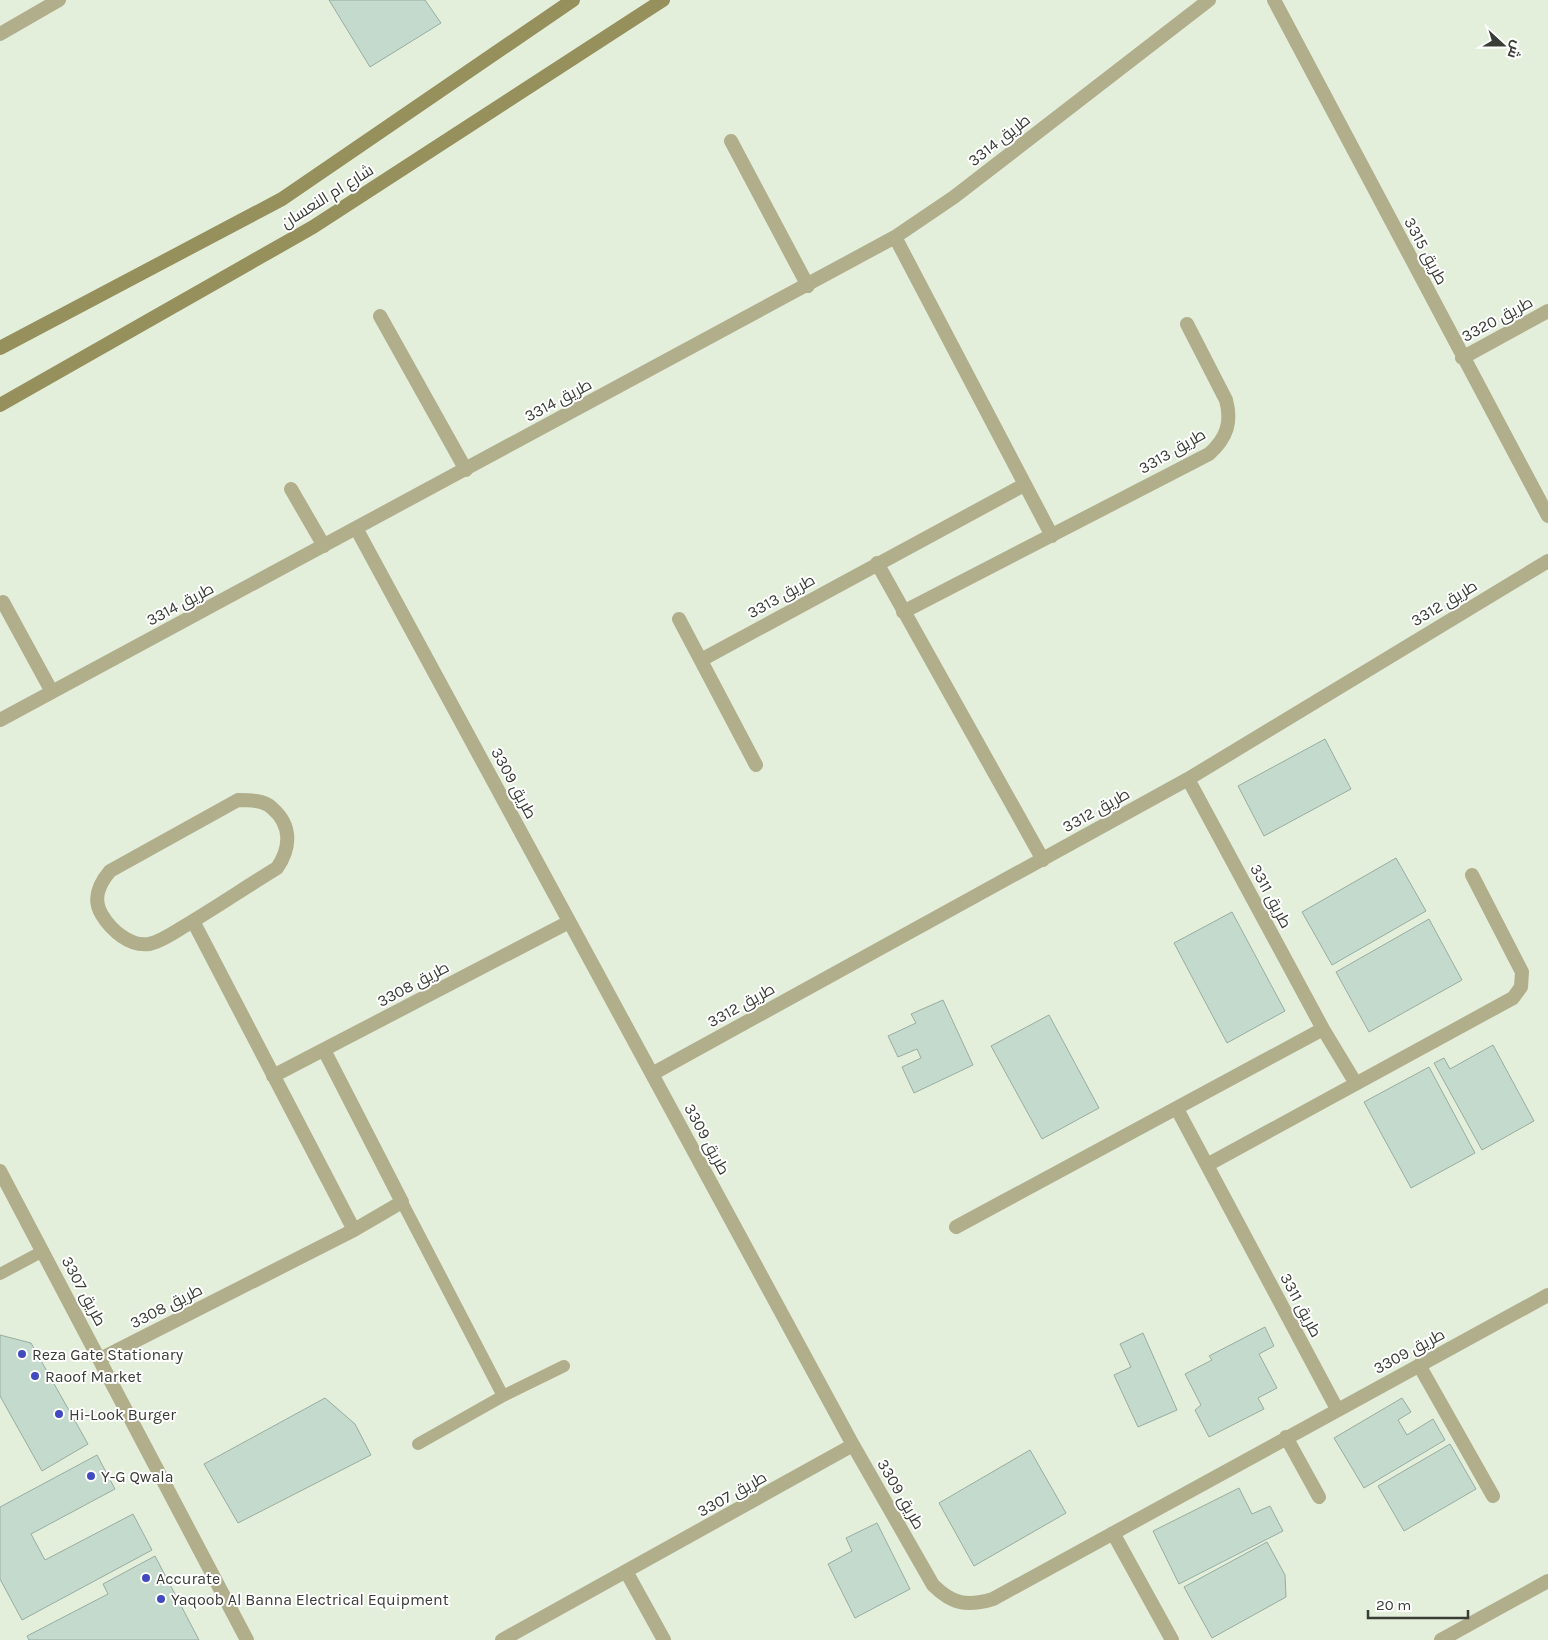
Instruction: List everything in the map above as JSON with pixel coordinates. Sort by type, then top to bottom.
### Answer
[{"type":"main road","name":"شارع ام النعسان","points":[[0,348],[282,199],[573,0]]},
{"type":"main road","name":"شارع ام النعسان","points":[[0,405],[313,227],[663,0]]},
{"type":"street","points":[[0,34],[59,0]]},
{"type":"street","name":"طريق 3315","points":[[1274,0],[1462,358],[1548,516]]},
{"type":"street","name":"طريق 3314","points":[[0,720],[808,286],[895,237],[954,198],[1203,2]]},
{"type":"street","points":[[731,141],[808,286]]},
{"type":"street","points":[[895,237],[1052,536]]},
{"type":"street","name":"طريق 3320","points":[[1462,358],[1548,311]]},
{"type":"street","points":[[380,316],[466,470]]},
{"type":"street","name":"طريق 3313","points":[[903,612],[1209,454],[1219,446],[1226,436],[1229,424],[1226,400],[1187,324]]},
{"type":"street","name":"طريق 3313","points":[[701,660],[1024,485]]},
{"type":"street","points":[[290,489],[324,546]]},
{"type":"street","name":"طريق 3309","points":[[356,528],[853,1445],[933,1585],[945,1598],[963,1603],[979,1603],[993,1598],[1548,1295]]},
{"type":"street","name":"طريق 3312","points":[[652,1074],[1188,779],[1548,561]]},
{"type":"street","points":[[877,564],[1043,860]]},
{"type":"street","points":[[3,602],[52,692]]},
{"type":"street","points":[[679,619],[756,765]]},
{"type":"street","name":"طريق 3311","points":[[1188,779],[1323,1029],[1355,1082]]},
{"type":"street","points":[[238,800],[255,800],[272,807],[282,822],[290,841],[285,856],[277,868],[193,921],[148,944],[130,941],[113,930],[101,914],[96,898],[100,883],[110,871],[238,800]]},
{"type":"street","points":[[1206,1165],[1355,1082],[1513,998],[1521,988],[1522,972],[1472,875]]},
{"type":"street","points":[[193,921],[354,1230]]},
{"type":"street","name":"طريق 3308","points":[[273,1076],[569,922]]},
{"type":"street","points":[[956,1227],[1323,1029]]},
{"type":"street","points":[[324,1050],[402,1202]]},
{"type":"street","name":"طريق 3311","points":[[1177,1109],[1337,1409]]},
{"type":"street","name":"طريق 3307","points":[[0,1171],[247,1640]]},
{"type":"street","name":"طريق 3308","points":[[100,1359],[354,1230],[402,1202]]},
{"type":"street","points":[[1419,1365],[1493,1496]]},
{"type":"street","points":[[1286,1437],[1319,1497]]},
{"type":"street","name":"طريق 3307","points":[[502,1640],[853,1445]]},
{"type":"street","points":[[1113,1533],[1172,1640]]},
{"type":"street","points":[[627,1572],[664,1640]]},
{"type":"street","points":[[1441,1640],[1548,1581]]},
{"type":"lane","points":[[402,1202],[503,1396]]},
{"type":"lane","points":[[0,1274],[43,1251]]},
{"type":"lane","points":[[418,1444],[503,1396],[564,1366]]},
{"type":"building","points":[[329,0],[425,0],[441,23],[370,67]]},
{"type":"building","points":[[1325,739],[1351,789],[1264,836],[1238,786]]},
{"type":"building","points":[[1396,858],[1426,911],[1332,965],[1302,912]]},
{"type":"building","points":[[1232,912],[1285,1011],[1227,1043],[1174,943]]},
{"type":"building","points":[[1429,919],[1462,980],[1369,1032],[1336,972]]},
{"type":"building","points":[[943,1000],[973,1065],[914,1093],[902,1067],[921,1058],[917,1049],[898,1057],[888,1036],[916,1023],[911,1014]]},
{"type":"building","points":[[1049,1015],[1099,1108],[1042,1139],[991,1046]]},
{"type":"building","points":[[1493,1045],[1534,1121],[1482,1150],[1434,1063],[1444,1058],[1450,1069]]},
{"type":"building","points":[[1429,1067],[1475,1153],[1411,1188],[1364,1102]]},
{"type":"building","points":[[1265,1327],[1274,1346],[1259,1354],[1277,1388],[1258,1398],[1264,1409],[1209,1437],[1195,1410],[1201,1405],[1185,1374],[1212,1360],[1209,1356]]},
{"type":"building","points":[[1143,1333],[1177,1410],[1138,1427],[1114,1375],[1131,1367],[1120,1344]]},
{"type":"building","points":[[0,1335],[31,1343],[88,1444],[42,1471],[0,1396]]},
{"type":"building","points":[[325,1398],[355,1424],[371,1455],[238,1523],[204,1464]]},
{"type":"building","points":[[1402,1398],[1411,1412],[1398,1420],[1407,1435],[1433,1419],[1445,1440],[1364,1488],[1334,1438]]},
{"type":"building","points":[[1450,1444],[1476,1489],[1404,1531],[1378,1486]]},
{"type":"building","points":[[1030,1450],[1066,1513],[974,1566],[939,1503]]},
{"type":"building","points":[[97,1455],[115,1489],[31,1534],[45,1560],[133,1514],[152,1550],[22,1620],[0,1579],[0,1507]]},
{"type":"building","points":[[1239,1488],[1252,1514],[1270,1506],[1283,1531],[1179,1584],[1153,1531]]},
{"type":"building","points":[[877,1523],[910,1589],[855,1618],[828,1564],[852,1551],[846,1538]]},
{"type":"building","points":[[1267,1542],[1285,1575],[1286,1597],[1212,1638],[1184,1587]]},
{"type":"building","points":[[155,1556],[199,1640],[29,1640],[27,1636],[108,1594],[103,1584]]},
{"type":"place","name":"Reza Gate Stationary","points":[[22,1354]]},
{"type":"place","name":"Raoof Market","points":[[35,1376]]},
{"type":"place","name":"Hi-Look Burger","points":[[59,1414]]},
{"type":"place","name":"Y-G Qwala","points":[[91,1476]]},
{"type":"place","name":"Accurate","points":[[146,1578]]},
{"type":"place","name":"Yaqoob Al Banna Electrical Equipment","points":[[161,1599]]}]
